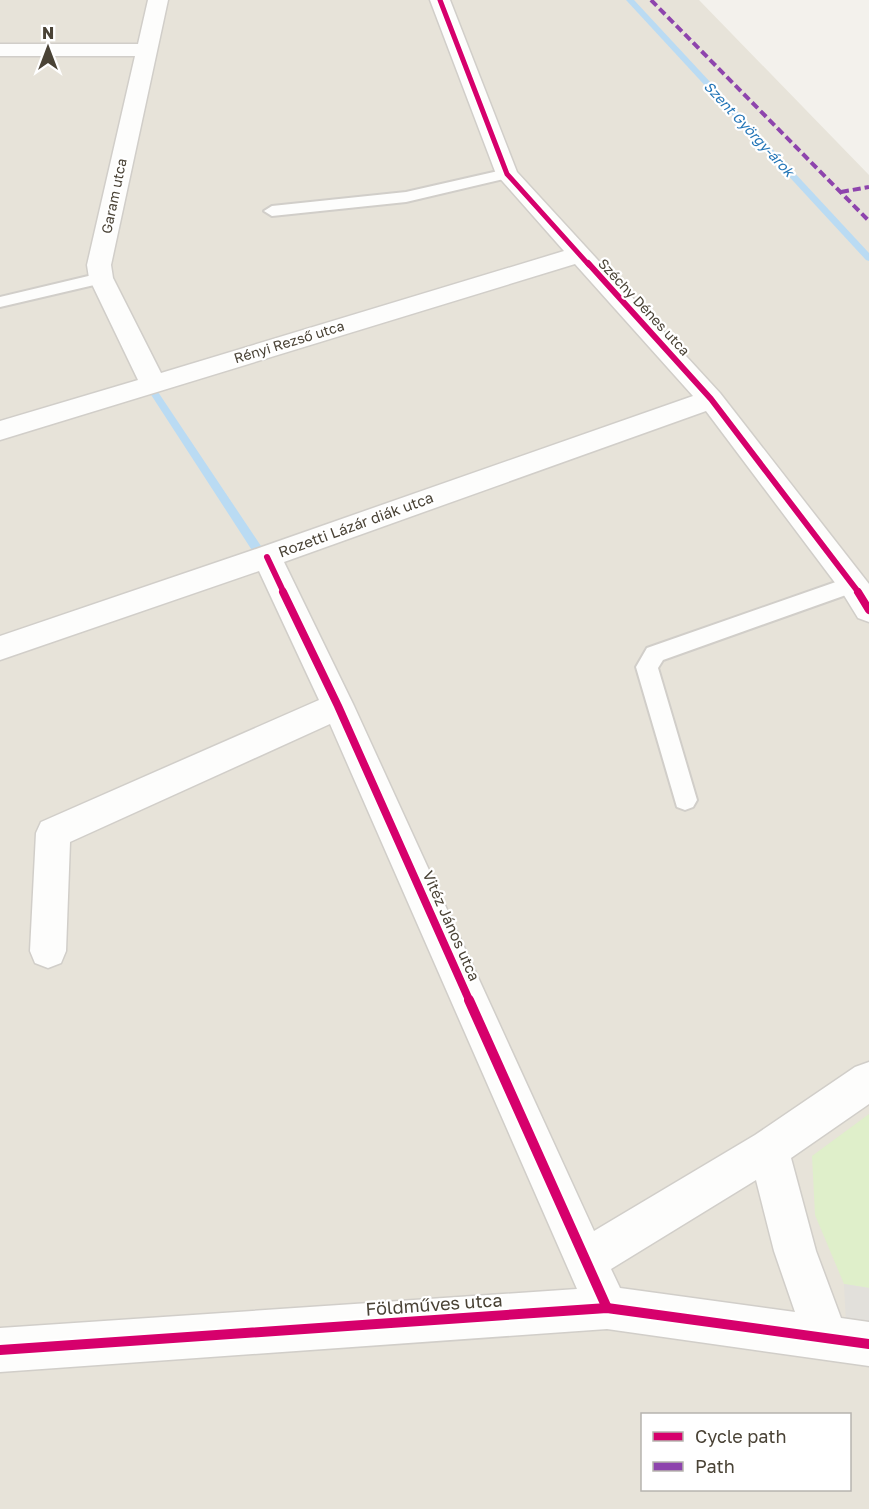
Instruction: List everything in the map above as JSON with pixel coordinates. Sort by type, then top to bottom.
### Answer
[{"type":"street","name":"Garam utca","points":[[153,383],[101,278],[99,266],[158,0]]},
{"type":"street","name":"Széchy Dénes utca","points":[[440,0],[507,174],[711,399],[853,584],[869,610]]},
{"type":"street","points":[[0,50],[146,50]]},
{"type":"street","name":"Rényi Rezső utca","points":[[0,431],[579,255]]},
{"type":"street","name":"Rozetti Lázár diák utca","points":[[0,648],[267,557],[711,399]]},
{"type":"street","name":"Vitéz János utca","points":[[267,557],[338,706],[608,1308]]},
{"type":"street","points":[[48,951],[53,833],[338,706]]},
{"type":"street","points":[[586,1260],[769,1149],[869,1081]]},
{"type":"street","points":[[769,1149],[795,1251],[826,1338]]},
{"type":"street","name":"Földműves utca","points":[[0,1350],[608,1308],[869,1344]]},
{"type":"lane","points":[[272,212],[406,197],[507,174]]},
{"type":"lane","points":[[0,302],[101,278]]},
{"type":"lane","points":[[685,800],[647,667],[655,654],[853,584]]},
{"type":"shaded area","points":[[0,0],[699,0],[869,175],[869,1509],[0,1509]]},
{"type":"shaded area","points":[[844,1284],[869,1288],[869,1344],[847,1341]]},
{"type":"green space","points":[[869,1114],[869,1288],[844,1284],[815,1215],[812,1156]]},
{"type":"waterway","name":"Szent György-árok","points":[[630,0],[869,258]]},
{"type":"waterway","points":[[149,385],[263,558]]},
{"type":"marked path","points":[[651,0],[869,221]]},
{"type":"marked path","points":[[841,192],[869,187]]},
{"type":"cycle path","points":[[440,0],[507,174],[711,399],[853,584],[869,610]]},
{"type":"cycle path","points":[[267,557],[338,706],[607,1308]]},
{"type":"cycle path","points":[[0,1350],[607,1308],[869,1344]]}]
